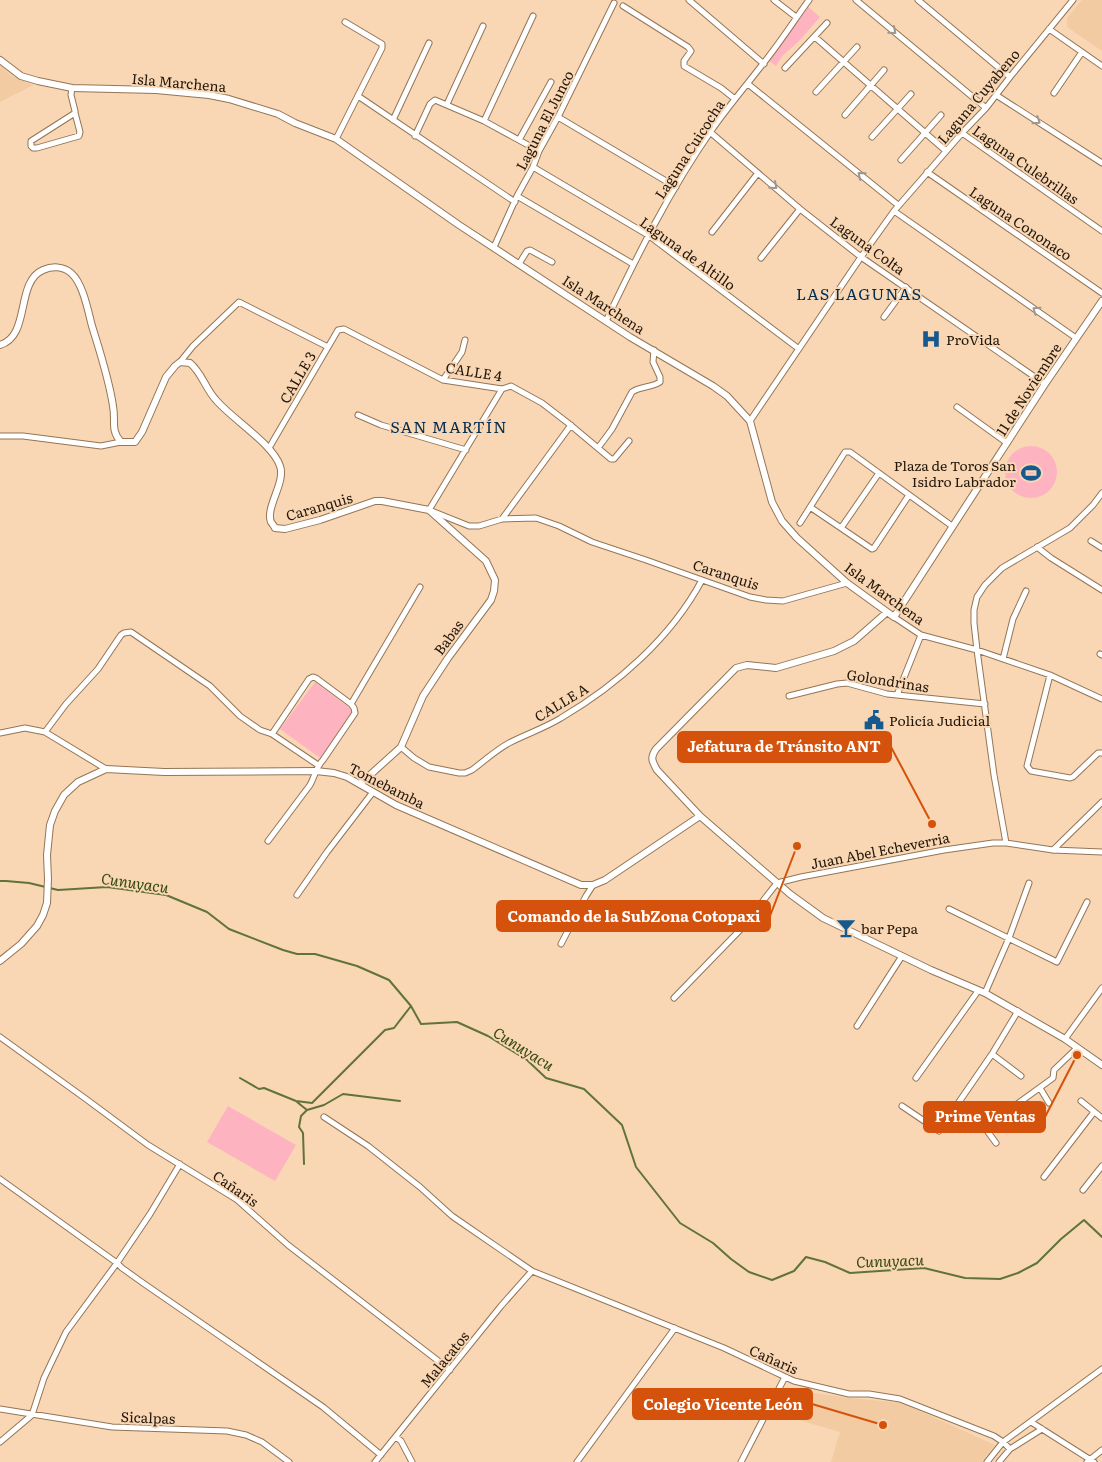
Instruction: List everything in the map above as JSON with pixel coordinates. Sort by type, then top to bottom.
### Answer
[{"type":"street","points":[[689,0],[764,64]]},
{"type":"street","points":[[774,0],[796,17]]},
{"type":"street","name":"Laguna Cuicocha","points":[[606,321],[648,235],[710,132],[764,64],[809,0]]},
{"type":"street","points":[[856,0],[986,108]]},
{"type":"street","points":[[918,0],[1010,77]]},
{"type":"street","name":"Laguna Cuyabeno","points":[[750,421],[898,205],[986,108],[1073,0]]},
{"type":"street","name":"Laguna El Junco","points":[[494,247],[539,151],[558,117],[614,3]]},
{"type":"street","points":[[623,6],[688,47],[691,51],[684,62],[684,66],[721,88],[735,99]]},
{"type":"street","points":[[484,121],[532,16]]},
{"type":"street","points":[[336,139],[382,48],[382,44],[345,22]]},
{"type":"street","points":[[785,68],[827,23]]},
{"type":"street","points":[[447,104],[483,26]]},
{"type":"street","points":[[1049,29],[1102,66]]},
{"type":"street","points":[[815,37],[946,151]]},
{"type":"street","points":[[392,120],[429,44]]},
{"type":"street","points":[[816,92],[857,47]]},
{"type":"street","points":[[1054,94],[1082,52]]},
{"type":"street","name":"Isla Marchena","points":[[0,60],[21,76],[72,88],[156,90],[230,99],[278,114],[295,123],[336,139],[519,264],[606,321],[727,396],[750,421],[772,502],[782,521],[797,538],[847,583],[894,618],[920,635],[976,650],[1050,675],[1102,699]]},
{"type":"street","points":[[845,115],[884,70]]},
{"type":"street","points":[[520,140],[551,82]]},
{"type":"street","points":[[748,84],[898,205]]},
{"type":"street","points":[[72,88],[71,99],[75,113],[80,132],[78,137],[37,148],[31,146],[31,141],[75,113]]},
{"type":"street","points":[[872,137],[911,94]]},
{"type":"street","points":[[996,95],[1102,163]]},
{"type":"street","points":[[358,96],[415,136],[516,199],[633,264]]},
{"type":"street","points":[[415,136],[430,104],[435,100],[484,121],[539,151]]},
{"type":"street","points":[[901,160],[941,115]]},
{"type":"street","points":[[558,117],[676,187]]},
{"type":"street","name":"Laguna Colta","points":[[710,132],[800,209],[861,257],[1045,384]]},
{"type":"street","name":"Laguna Culebrillas","points":[[962,133],[1102,231]]},
{"type":"street","name":"Laguna de Altillo","points":[[533,167],[648,235],[799,349]]},
{"type":"street","points":[[712,232],[758,172]]},
{"type":"street","name":"Laguna Cononaco","points":[[927,172],[1102,293]]},
{"type":"street","points":[[762,258],[800,209]]},
{"type":"street","points":[[894,211],[1076,338]]},
{"type":"street","points":[[519,264],[527,251],[530,250],[552,262]]},
{"type":"street","points":[[0,346],[10,342],[13,337],[28,287],[36,275],[41,270],[60,267],[70,272],[77,280],[99,346],[114,407],[115,434],[122,442]]},
{"type":"street","points":[[884,316],[906,287]]},
{"type":"street","name":"11 de Noviembre","points":[[894,618],[1045,384],[1102,301]]},
{"type":"street","points":[[0,436],[23,436],[101,446],[122,442],[135,442],[142,432],[166,378],[174,366],[239,302],[328,347]]},
{"type":"street","name":"CALLE 3","points":[[269,448],[339,329],[352,332]]},
{"type":"street","name":"CALLE 4","points":[[352,332],[443,380],[502,389],[511,386],[542,403],[610,458],[614,459],[629,440]]},
{"type":"street","points":[[443,380],[462,352],[465,340]]},
{"type":"street","points":[[598,448],[612,429],[634,390],[654,386],[660,382],[660,376],[653,362],[654,350]]},
{"type":"street","name":"Caranquis","points":[[180,362],[190,362],[195,367],[214,399],[269,448],[280,463],[279,485],[270,513],[270,521],[276,528],[285,530],[375,501],[382,501],[429,510],[469,526],[479,526],[502,519],[536,518],[547,521],[592,542],[750,597],[766,600],[783,600],[847,583]]},
{"type":"street","points":[[429,510],[502,389]]},
{"type":"street","points":[[957,407],[1007,443]]},
{"type":"street","points":[[358,415],[381,425],[466,450]]},
{"type":"street","points":[[502,519],[571,425]]},
{"type":"street","points":[[800,523],[845,452],[850,452],[952,526]]},
{"type":"street","points":[[840,528],[878,473]]},
{"type":"street","points":[[1006,843],[976,650],[974,610],[977,597],[985,585],[1002,568],[1070,528],[1102,493]]},
{"type":"street","points":[[810,507],[872,549],[909,495]]},
{"type":"street","name":"Babas","points":[[360,784],[401,747],[423,696],[448,658],[491,600],[494,591],[495,580],[486,560],[429,510]]},
{"type":"street","points":[[1091,541],[1102,548]]},
{"type":"street","points":[[1037,547],[1102,590]]},
{"type":"street","name":"CALLE A","points":[[401,747],[414,758],[430,767],[459,773],[472,770],[508,744],[559,719],[606,688],[662,636],[681,612],[702,580]]},
{"type":"street","points":[[351,704],[420,587]]},
{"type":"street","points":[[1002,659],[1013,619],[1026,591]]},
{"type":"street","points":[[886,612],[854,641],[834,651],[776,668],[747,665],[736,668],[656,749],[651,756],[652,762],[657,770],[700,816],[777,883],[823,918],[982,992],[1066,1039],[1102,1065]]},
{"type":"street","points":[[44,732],[66,704],[98,669],[121,635],[131,632],[210,686],[240,716],[260,730],[272,734],[317,768]]},
{"type":"street","points":[[897,695],[920,635]]},
{"type":"street","points":[[1050,675],[1027,766],[1028,769],[1070,778],[1098,753],[1102,753]]},
{"type":"street","points":[[268,841],[310,785],[317,768],[354,716],[355,710],[351,704],[313,677],[309,679],[272,734]]},
{"type":"street","name":"Golondrinas","points":[[789,696],[847,682],[886,694],[985,704]]},
{"type":"street","points":[[0,733],[25,728],[44,732],[106,770]]},
{"type":"street","name":"Tomebamba","points":[[0,961],[21,944],[37,926],[43,915],[47,903],[47,855],[50,825],[55,811],[64,795],[78,782],[106,770],[164,772],[317,768],[347,777],[396,805],[434,822],[581,884],[593,886]]},
{"type":"street","points":[[297,895],[373,792]]},
{"type":"street","points":[[1053,850],[1102,802]]},
{"type":"street","points":[[561,944],[593,886],[605,880],[700,816]]},
{"type":"street","name":"Juan Abel Echeverria","points":[[777,883],[801,876],[993,843],[1006,843],[1053,850],[1102,852]]},
{"type":"street","points":[[674,998],[740,929],[777,883]]},
{"type":"street","points":[[916,1078],[982,992],[1009,938],[1029,883]]},
{"type":"street","points":[[949,909],[1056,962],[1087,902]]},
{"type":"street","points":[[857,1026],[902,956]]},
{"type":"street","points":[[1066,1039],[1102,988]]},
{"type":"street","points":[[902,1106],[939,1131],[992,1054],[1018,1011]]},
{"type":"street","name":"Cañaris","points":[[0,1037],[148,1146],[236,1199],[288,1245],[450,1370]]},
{"type":"street","points":[[996,1143],[985,1126],[988,1122],[1053,1078],[1054,1070],[1077,1048]]},
{"type":"street","points":[[992,1054],[1021,1076]]},
{"type":"street","points":[[1040,1088],[1049,1103]]},
{"type":"street","points":[[1081,1101],[1102,1118]]},
{"type":"street","points":[[1012,1107],[1029,1129]]},
{"type":"street","points":[[1044,1177],[1094,1112]]},
{"type":"street","name":"Cañaris","points":[[324,1117],[368,1146],[420,1187],[452,1216],[532,1271],[724,1348],[794,1381],[836,1392],[870,1394],[900,1399],[994,1436],[1010,1449]]},
{"type":"street","points":[[0,1442],[32,1415],[44,1378],[66,1332],[117,1263],[180,1164]]},
{"type":"street","points":[[1084,1190],[1102,1166]]},
{"type":"street","points":[[0,1179],[143,1283],[323,1407],[381,1455]]},
{"type":"street","name":"Malacatos","points":[[375,1462],[501,1306],[532,1271]]},
{"type":"street","points":[[577,1462],[675,1328]]},
{"type":"street","points":[[987,1462],[1003,1442],[1102,1369]]},
{"type":"street","points":[[741,1462],[785,1377]]},
{"type":"street","name":"Sicalpas","points":[[0,1410],[112,1427],[227,1430],[262,1442],[288,1462]]},
{"type":"street","points":[[1031,1422],[1090,1461],[1102,1450]]},
{"type":"street","points":[[999,1462],[1010,1449],[1042,1429]]},
{"type":"street","points":[[396,1437],[401,1441],[412,1462]]},
{"type":"shaded area","points":[[1082,0],[1102,0],[1102,51],[1067,27],[1067,18]]},
{"type":"shaded area","points":[[806,5],[820,17],[799,41],[783,55],[776,66],[764,57]]},
{"type":"shaded area","points":[[0,66],[12,76],[33,85],[0,102]]},
{"type":"shaded area","name":"Plaza de Toros San Isidro Labrador","points":[[1026,446],[1036,446],[1045,450],[1053,458],[1057,472],[1053,486],[1045,494],[1036,498],[1026,498],[1017,494],[1009,486],[1005,477],[1005,467],[1009,458],[1017,450]]},
{"type":"shaded area","points":[[315,682],[355,712],[323,760],[280,729]]},
{"type":"shaded area","points":[[228,1106],[296,1145],[275,1181],[207,1142]]},
{"type":"shaded area","points":[[807,1392],[902,1403],[995,1445],[982,1462],[831,1462],[840,1432],[792,1418]]},
{"type":"waterway","name":"Cunuyacu","points":[[0,881],[29,883],[58,890],[107,887],[166,895],[207,912],[229,929],[283,950],[297,954],[315,954],[357,966],[389,980],[411,1006],[421,1024],[457,1022],[488,1036],[527,1060],[546,1078],[584,1089],[622,1125],[636,1167],[680,1223],[713,1243],[749,1272],[772,1280],[794,1271],[806,1257],[825,1262],[850,1273],[924,1268],[965,1278],[1000,1279],[1018,1273],[1037,1263],[1061,1239],[1084,1220],[1102,1237]]},
{"type":"waterway","points":[[240,1078],[259,1089],[264,1088],[296,1101],[312,1103],[385,1030],[394,1028],[411,1006]]},
{"type":"waterway","points":[[307,1110],[324,1105],[343,1094],[400,1101]]},
{"type":"waterway","points":[[297,1102],[307,1110],[301,1116],[299,1127],[303,1133],[304,1164]]},
{"type":"place","name":"ProVida","points":[[931,339]]},
{"type":"place","name":"Plaza de Toros San Isidro Labrador","points":[[1031,473]]},
{"type":"place","name":"Policía Judicial","points":[[874,720]]},
{"type":"place","name":"Jefatura de Tránsito ANT","points":[[932,824]]},
{"type":"place","name":"Comando de la SubZona Cotopaxi","points":[[797,846]]},
{"type":"place","name":"bar Pepa","points":[[846,928]]},
{"type":"place","name":"Prime Ventas","points":[[1077,1055]]},
{"type":"place","name":"Colegio Vicente León","points":[[883,1425]]},
{"type":"district","name":"LAS LAGUNAS","points":[[859,293]]},
{"type":"district","name":"SAN MARTÍN","points":[[449,426]]}]
